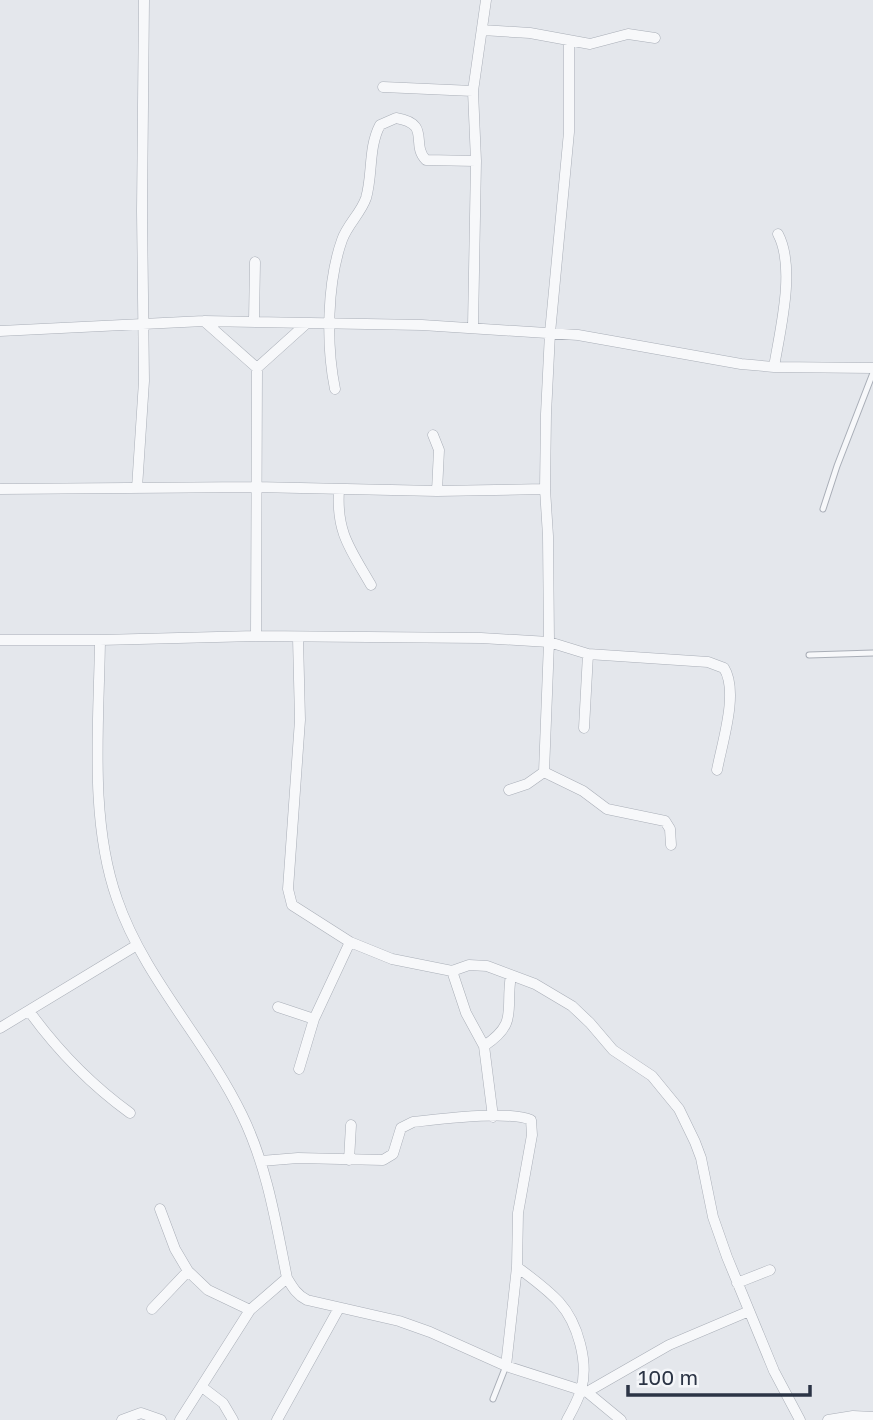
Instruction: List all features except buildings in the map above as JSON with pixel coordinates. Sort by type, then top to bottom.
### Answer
[{"type":"street","points":[[137,488],[143,414],[144,0]]},
{"type":"street","points":[[473,327],[476,161],[473,91],[486,0]]},
{"type":"street","points":[[482,30],[530,33],[590,44],[628,34],[655,38]]},
{"type":"street","points":[[544,772],[549,642],[548,536],[544,489],[550,332],[569,132],[569,41]]},
{"type":"street","points":[[383,87],[473,91]]},
{"type":"street","points":[[335,389],[331,363],[332,282],[342,239],[366,196],[373,142],[380,125],[396,118],[412,123],[418,130],[421,154],[426,160],[476,161]]},
{"type":"street","points":[[774,367],[786,281],[785,253],[778,234]]},
{"type":"street","points":[[254,321],[255,262]]},
{"type":"street","points":[[204,321],[257,368],[256,636]]},
{"type":"street","points":[[0,331],[204,321],[473,327],[550,332],[610,340],[709,359],[774,367],[873,371]]},
{"type":"street","points":[[257,368],[307,323]]},
{"type":"street","points":[[433,435],[439,450],[437,491]]},
{"type":"street","points":[[0,489],[544,489]]},
{"type":"street","points":[[339,490],[338,522],[344,538],[372,585]]},
{"type":"street","points":[[0,640],[256,636],[481,638],[549,642],[589,654],[708,662],[724,668],[730,679],[730,702],[717,770]]},
{"type":"street","points":[[298,638],[299,720],[288,896],[295,909],[350,942],[392,958],[452,971],[469,964],[487,966],[553,993],[590,1023],[613,1050],[652,1076],[675,1102],[698,1150],[713,1217],[747,1311],[800,1420]]},
{"type":"street","points":[[100,640],[101,817],[109,875],[117,901],[137,945],[236,1103],[261,1161],[288,1279],[300,1296],[399,1321],[506,1366],[584,1391],[621,1420]]},
{"type":"street","points":[[584,729],[589,654]]},
{"type":"street","points":[[509,790],[527,784],[544,772]]},
{"type":"street","points":[[544,772],[583,791],[607,809],[664,821],[670,829],[671,845]]},
{"type":"street","points":[[299,1069],[314,1019],[350,942]]},
{"type":"street","points":[[0,1028],[137,945]]},
{"type":"street","points":[[452,971],[466,1013],[484,1046],[493,1117]]},
{"type":"street","points":[[484,1046],[500,1034],[507,1024],[511,975]]},
{"type":"street","points":[[278,1007],[314,1019]]},
{"type":"street","points":[[29,1011],[87,1079],[130,1113]]},
{"type":"street","points":[[261,1161],[299,1158],[387,1159],[393,1154],[401,1128],[413,1122],[493,1117],[527,1118],[533,1125],[518,1213],[517,1268],[506,1366]]},
{"type":"street","points":[[349,1160],[351,1125]]},
{"type":"street","points":[[160,1209],[188,1271],[208,1290],[250,1310]]},
{"type":"street","points":[[517,1268],[561,1304],[572,1320],[583,1368],[584,1391]]},
{"type":"street","points":[[737,1283],[770,1270]]},
{"type":"street","points":[[152,1309],[188,1271]]},
{"type":"street","points":[[180,1420],[250,1310],[288,1279]]},
{"type":"street","points":[[277,1420],[339,1308]]},
{"type":"street","points":[[567,1420],[584,1391],[669,1345],[747,1311]]},
{"type":"street","points":[[202,1387],[220,1400],[233,1420]]},
{"type":"street","points":[[122,1420],[141,1413],[160,1420]]},
{"type":"street","points":[[830,1419],[873,1417]]},
{"type":"lane","points":[[823,509],[836,466],[873,371]]},
{"type":"lane","points":[[809,655],[873,653]]},
{"type":"lane","points":[[493,1399],[506,1366]]}]
